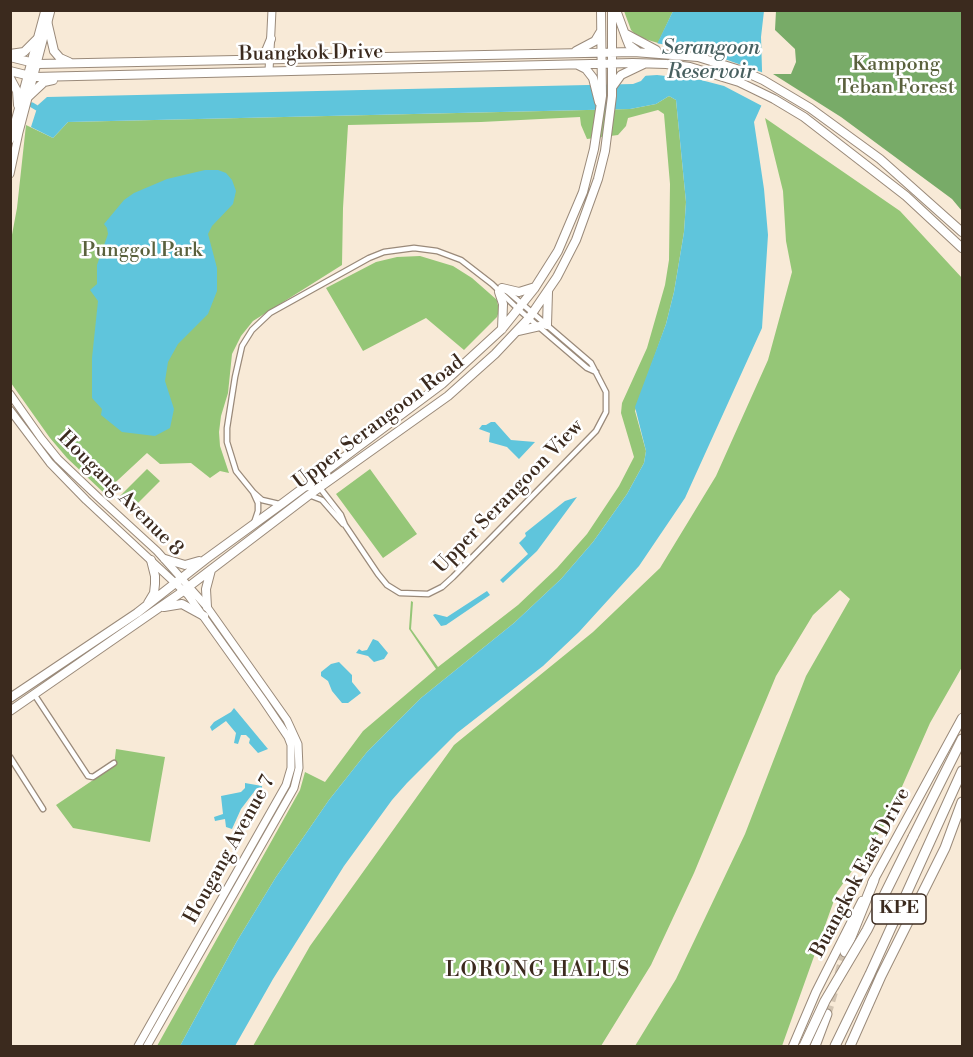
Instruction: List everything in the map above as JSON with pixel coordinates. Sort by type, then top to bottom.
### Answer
[{"type":"highway","points":[[804,1047],[825,1001],[867,930],[963,739]]},
{"type":"highway","name":"KPE","points":[[835,1047],[963,771]]},
{"type":"highway","name":"KPE","points":[[850,1047],[881,976],[945,848],[963,802]]},
{"type":"highway","points":[[945,848],[963,819]]},
{"type":"highway","points":[[845,952],[873,880]]},
{"type":"highway","points":[[815,1047],[827,1014]]},
{"type":"main road","points":[[34,64],[36,40],[45,10]]},
{"type":"main road","points":[[10,174],[29,96],[34,64],[51,10]]},
{"type":"main road","points":[[269,71],[272,10]]},
{"type":"main road","name":"Upper Serangoon Road","points":[[10,698],[145,607],[206,559],[284,503],[442,384],[502,329],[536,286],[561,244],[579,203],[594,149],[601,106],[603,64],[601,10]]},
{"type":"main road","points":[[614,10],[629,45],[636,52]]},
{"type":"main road","name":"Upper Serangoon Road","points":[[10,711],[182,592],[309,495],[448,396],[495,354],[531,316],[548,291],[576,240],[594,193],[605,151],[610,117],[613,87],[614,10]]},
{"type":"main road","points":[[47,21],[54,51],[60,58],[73,64]]},
{"type":"main road","points":[[569,53],[582,49],[595,41],[601,30]]},
{"type":"main road","points":[[626,34],[643,45],[662,52]]},
{"type":"main road","points":[[249,60],[266,51],[271,39]]},
{"type":"main road","points":[[10,56],[29,49],[36,40]]},
{"type":"main road","points":[[612,53],[662,52],[714,61],[764,80],[880,159],[963,232]]},
{"type":"main road","name":"Buangkok Drive","points":[[10,56],[34,64],[73,64],[612,53]]},
{"type":"main road","points":[[613,63],[648,63],[690,67],[726,77],[774,99],[804,117],[873,169],[963,248]]},
{"type":"main road","name":"Buangkok Drive","points":[[10,71],[31,76],[66,76],[613,63]]},
{"type":"main road","points":[[613,87],[621,75],[648,63]]},
{"type":"main road","points":[[578,65],[591,75],[601,106]]},
{"type":"main road","points":[[10,140],[18,105],[31,76]]},
{"type":"main road","points":[[29,96],[44,82],[66,76]]},
{"type":"main road","points":[[10,78],[15,83],[18,105]]},
{"type":"main road","points":[[502,329],[501,290],[522,292],[536,286]]},
{"type":"main road","points":[[517,331],[544,326],[548,291]]},
{"type":"main road","name":"Hougang Avenue 8","points":[[10,394],[58,459],[165,559],[178,581]]},
{"type":"main road","name":"Hougang Avenue 8","points":[[10,410],[50,464],[86,500],[151,560],[178,581],[189,585]]},
{"type":"main road","points":[[165,559],[185,565],[206,559]]},
{"type":"main road","points":[[145,607],[155,584],[151,560]]},
{"type":"main road","points":[[207,607],[206,589],[212,569]]},
{"type":"main road","name":"Hougang Avenue 7","points":[[138,1047],[280,796],[291,768],[292,754],[288,737],[204,616],[188,595],[182,592],[178,581]]},
{"type":"main road","name":"Hougang Avenue 7","points":[[147,1047],[294,788],[299,768],[298,744],[287,720],[189,585]]},
{"type":"main road","points":[[158,609],[182,604],[204,616]]},
{"type":"main road","name":"Buangkok East Drive","points":[[794,1047],[816,992],[873,880],[963,718]]},
{"type":"street","name":"Upper Serangoon View","points":[[253,492],[232,464],[227,442],[227,428],[242,346],[259,322],[288,302],[350,267],[384,252],[398,249],[426,249],[466,262],[544,326],[587,368],[596,372],[605,387],[606,412],[596,431],[442,587],[421,595],[400,592],[387,585],[320,488]]},
{"type":"street","points":[[302,488],[320,488]]},
{"type":"street","points":[[253,492],[267,502],[284,503]]},
{"type":"street","points":[[252,525],[258,508],[253,492]]},
{"type":"street","name":"Upper Serangoon View","points":[[309,495],[322,500],[345,525]]},
{"type":"street","points":[[34,694],[88,776],[93,777],[114,763]]},
{"type":"street","points":[[10,757],[43,809]]},
{"type":"green space","points":[[624,11],[673,11],[658,43],[638,37],[631,30]]},
{"type":"green space","name":"Kampong Teban Forest","points":[[776,11],[962,11],[962,211],[952,199],[841,117],[773,74],[791,74],[796,62],[795,49],[775,30]]},
{"type":"green space","name":"Punggol Park","points":[[669,96],[676,100],[686,202],[684,232],[666,324],[635,411],[646,451],[644,463],[627,494],[593,542],[561,579],[514,623],[421,698],[367,752],[329,800],[276,877],[237,941],[180,1046],[157,1046],[300,790],[305,772],[325,782],[363,731],[436,669],[409,629],[411,601],[413,602],[411,629],[438,667],[518,605],[557,568],[587,534],[619,486],[634,457],[621,413],[622,403],[647,348],[665,285],[669,260],[670,184],[664,114],[658,110],[628,118],[626,126],[618,135],[587,139],[580,117],[348,125],[342,265],[253,321],[241,336],[232,354],[228,393],[219,432],[220,446],[229,473],[220,471],[210,478],[191,463],[160,464],[147,453],[104,493],[67,458],[50,438],[11,383],[11,240],[17,208],[26,125],[53,138],[68,122],[630,109],[656,104]]},
{"type":"green space","points":[[765,118],[900,211],[962,278],[962,667],[930,723],[886,823],[837,892],[782,1046],[635,1046],[676,979],[745,834],[806,676],[850,599],[840,590],[813,615],[776,676],[694,873],[651,965],[601,1046],[253,1046],[310,946],[454,745],[593,632],[660,568],[716,476],[768,360],[792,272],[786,241],[783,191]]},
{"type":"green space","points":[[420,256],[453,266],[472,278],[497,300],[499,311],[497,317],[464,350],[426,318],[363,351],[326,288],[376,262],[397,257]]},
{"type":"green space","points":[[147,469],[160,481],[132,509],[119,497]]},
{"type":"green space","points":[[370,469],[417,534],[383,558],[336,494]]},
{"type":"green space","points":[[116,749],[165,757],[150,842],[73,828],[56,805],[114,766]]},
{"type":"water","name":"Serangoon Reservoir","points":[[673,11],[764,11],[761,37],[763,102],[754,122],[768,235],[762,328],[685,498],[639,566],[579,632],[543,666],[457,733],[392,800],[344,866],[273,979],[235,1046],[180,1046],[237,941],[276,877],[329,800],[367,752],[421,698],[514,623],[561,579],[593,542],[627,494],[644,463],[646,451],[635,407],[666,324],[684,232],[686,202],[676,100],[669,96],[656,104],[630,109],[68,122],[53,138],[31,127],[38,105],[47,97],[633,84],[641,81],[647,74],[658,42]]},
{"type":"water","points":[[205,170],[218,170],[226,173],[232,180],[236,191],[233,204],[212,226],[208,234],[217,268],[217,291],[208,314],[178,344],[168,362],[165,381],[174,409],[170,428],[155,436],[122,432],[101,415],[102,409],[92,398],[92,358],[98,301],[90,290],[97,284],[97,265],[108,234],[104,224],[124,200],[134,193],[167,179]]},
{"type":"water","points":[[495,422],[511,440],[535,442],[519,459],[507,447],[489,442],[490,433],[479,429],[482,425]]},
{"type":"water","points":[[577,497],[537,551],[503,583],[500,580],[528,554],[519,543],[526,536],[525,533],[565,501]]},
{"type":"water","points":[[487,591],[490,595],[446,625],[441,626],[433,615],[447,617]]},
{"type":"water","points":[[373,639],[378,641],[388,653],[384,659],[374,662],[368,656],[356,653],[359,649],[367,650]]},
{"type":"water","points":[[339,662],[352,675],[352,682],[361,693],[348,703],[342,703],[332,691],[328,681],[321,676],[321,672],[331,664]]},
{"type":"water","points":[[234,708],[268,749],[258,753],[249,743],[250,739],[246,735],[241,735],[238,744],[234,743],[236,733],[226,721],[212,731],[210,727],[214,722]]},
{"type":"water","points":[[245,783],[262,786],[262,790],[257,788],[241,809],[232,829],[226,827],[225,819],[215,821],[214,817],[223,814],[221,796],[241,792],[245,788]]},
{"type":"pier","points":[[655,43],[699,50],[764,73],[766,103],[764,107],[724,86],[701,80],[657,75],[642,76]]},
{"type":"waterway","points":[[32,105],[37,108]]},
{"type":"tunnel","points":[[839,974],[845,952]]},
{"type":"tunnel","points":[[827,1014],[835,987]]},
{"type":"district","name":"LORONG HALUS","points":[[538,971]]}]
